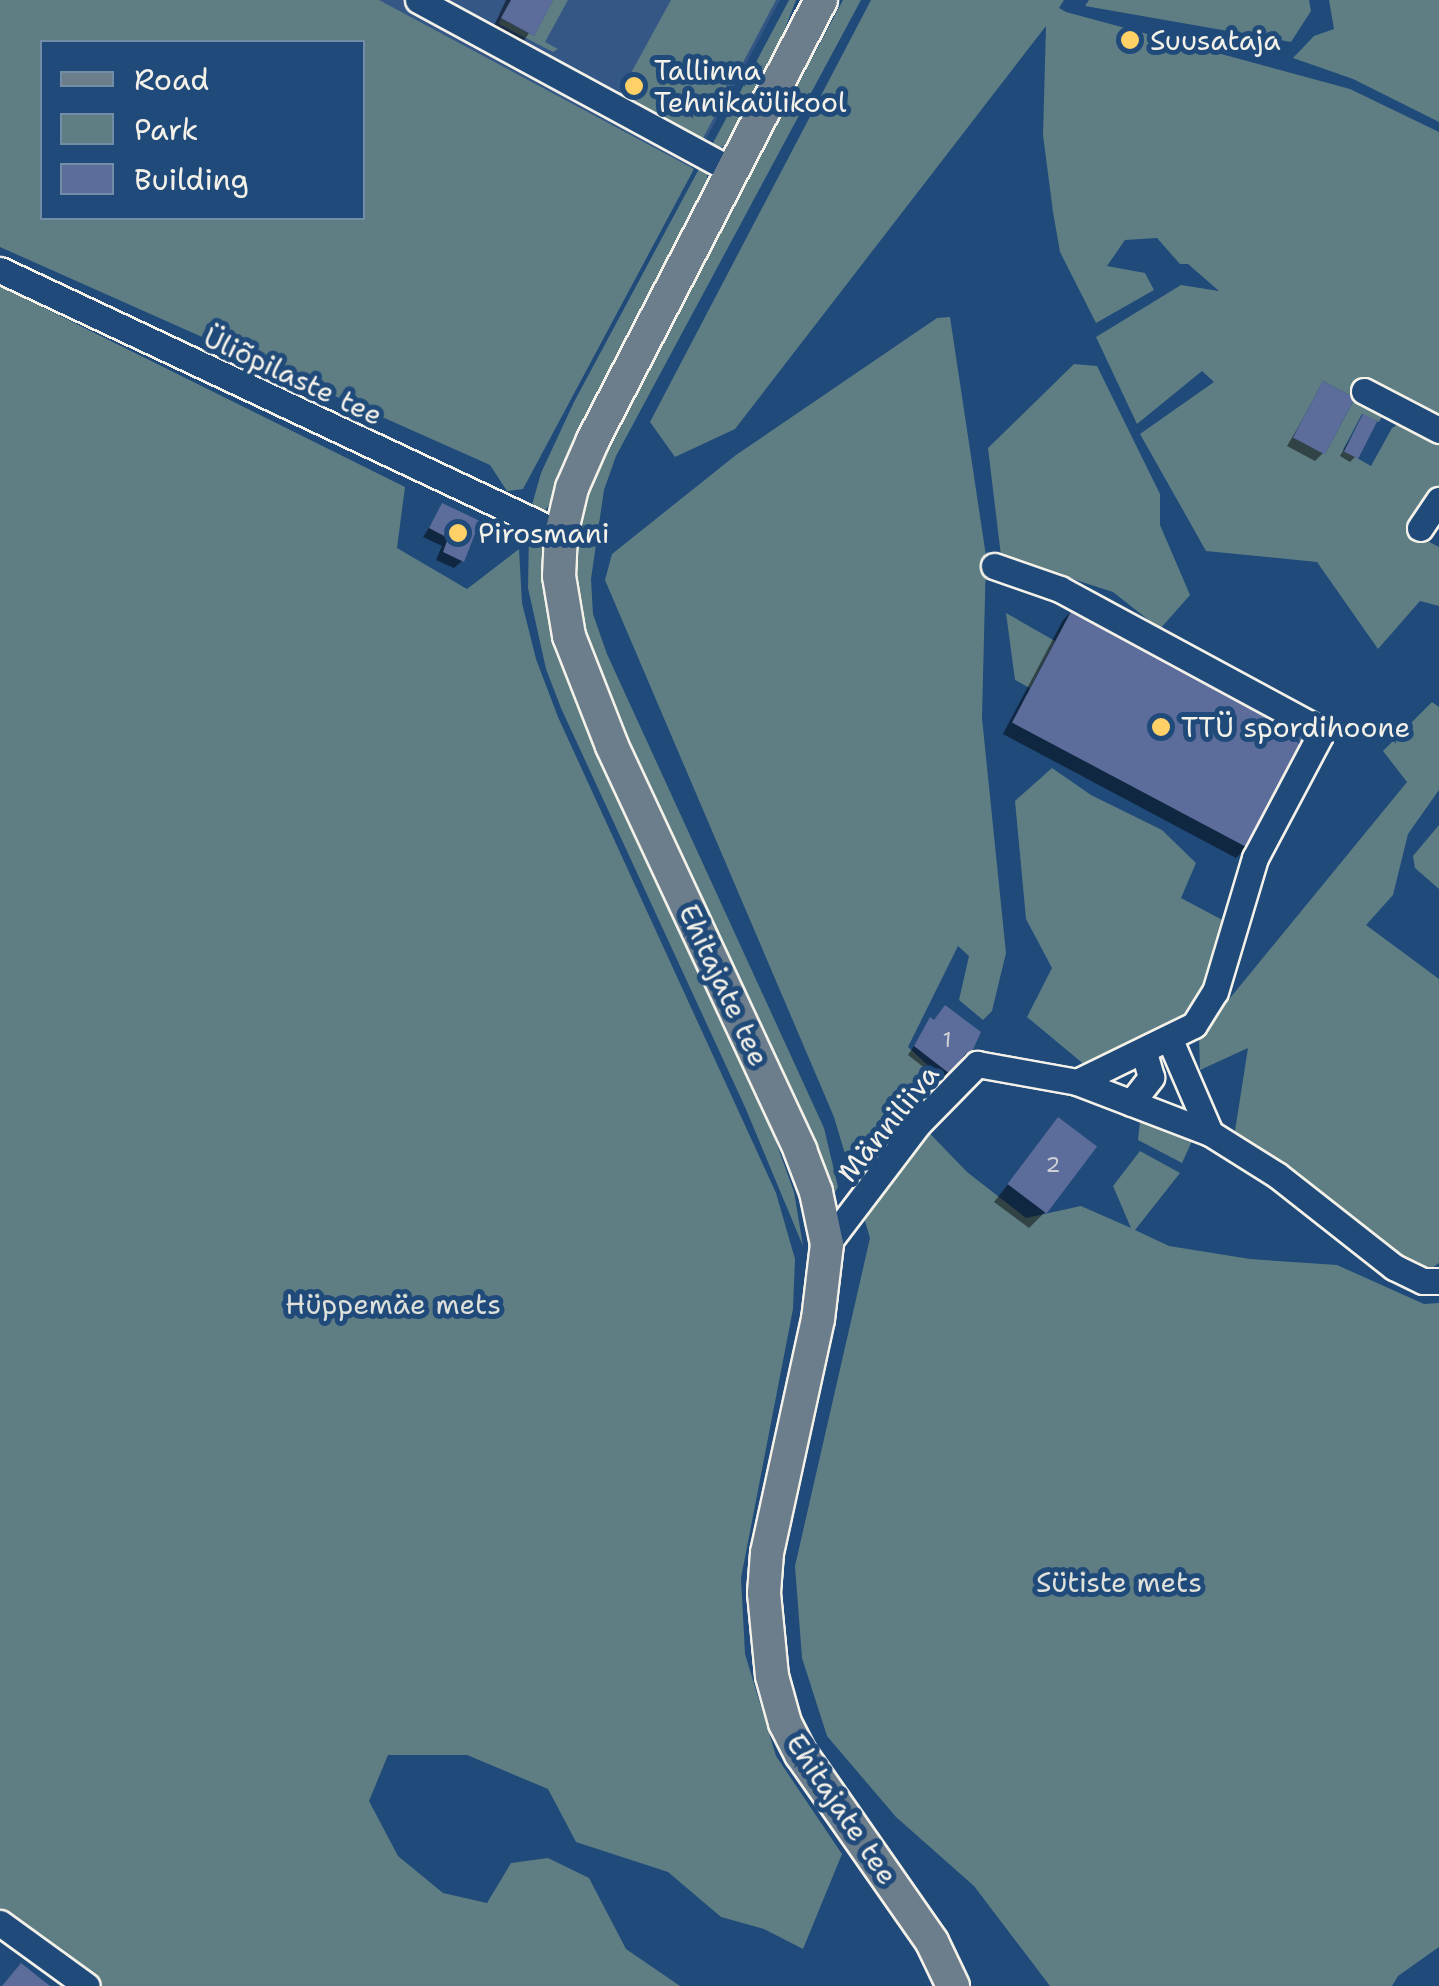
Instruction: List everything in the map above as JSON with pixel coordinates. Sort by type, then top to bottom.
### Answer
[{"type":"main road","name":"Ehitajate tee","points":[[821,0],[593,440],[572,488],[561,534],[559,576],[569,636],[612,746],[816,1192],[826,1244],[818,1319],[767,1553],[764,1593],[772,1676],[785,1723],[802,1754],[932,1942],[953,1986]]},
{"type":"street","points":[[418,0],[733,171]]},
{"type":"street","name":"Üliõpilaste tee","points":[[0,270],[561,534]]},
{"type":"street","points":[[1364,391],[1439,430]]},
{"type":"street","points":[[1420,528],[1439,500]]},
{"type":"street","points":[[994,566],[1060,589],[1317,728],[1320,735],[1255,858],[1215,992],[1194,1025],[1077,1082]]},
{"type":"street","points":[[1170,1040],[1210,1133]]},
{"type":"street","points":[[1131,1103],[1151,1077],[1144,1052]]},
{"type":"street","name":"Männiliiva","points":[[826,1244],[920,1123],[977,1064],[1077,1082]]},
{"type":"street","points":[[1077,1082],[1210,1133],[1277,1175],[1394,1267],[1423,1281],[1439,1281]]},
{"type":"street","points":[[0,1923],[87,1986]]},
{"type":"shaded area","name":"Tallinna Tehnikaülikool","points":[[376,0],[780,0],[689,171]]},
{"type":"green space","points":[[0,0],[379,0],[694,169],[523,489],[507,491],[490,465],[0,247]]},
{"type":"green space","points":[[553,0],[568,0],[545,42],[558,49],[553,52],[499,24],[501,18],[534,36]]},
{"type":"green space","points":[[671,0],[776,0],[702,140],[619,95]]},
{"type":"green space","points":[[789,0],[796,0],[766,78],[729,145],[717,148],[712,145]]},
{"type":"green space","points":[[843,0],[861,0],[616,456],[604,490],[591,579],[593,614],[607,654],[824,1128],[838,1187],[834,1194],[604,693],[590,656],[574,577],[575,534],[599,458]]},
{"type":"green space","points":[[871,0],[1064,0],[1059,8],[1066,12],[1350,89],[1439,132],[1439,425],[1385,411],[1379,422],[1362,414],[1343,450],[1371,466],[1392,428],[1402,422],[1439,440],[1439,487],[1410,532],[1439,547],[1439,606],[1420,601],[1378,649],[1317,562],[1206,551],[1140,434],[1214,382],[1202,371],[1137,424],[1096,337],[1181,285],[1219,291],[1188,264],[1180,264],[1157,238],[1125,240],[1107,266],[1145,273],[1154,290],[1096,323],[1060,252],[1053,212],[1043,135],[1046,26],[735,429],[675,457],[650,422]],"holes":[[[1323,381],[1355,398],[1325,454],[1293,437]]]},
{"type":"green space","points":[[1089,0],[1309,0],[1311,11],[1291,42],[1085,6]]},
{"type":"green space","points":[[1329,0],[1439,0],[1439,122],[1353,79],[1293,58],[1314,36],[1334,29]]},
{"type":"green space","points":[[700,167],[707,173],[707,189],[602,386],[549,505],[544,512],[530,512],[541,473],[574,402]]},
{"type":"green space","name":"Hüppemäe mets","points":[[0,286],[405,487],[397,548],[467,589],[519,549],[522,603],[536,659],[558,717],[776,1193],[795,1259],[793,1309],[741,1578],[745,1654],[776,1756],[842,1854],[803,1949],[764,1929],[721,1917],[668,1872],[576,1842],[548,1789],[467,1755],[388,1755],[369,1801],[398,1856],[443,1893],[487,1903],[511,1863],[548,1858],[589,1878],[626,1949],[680,1986],[87,1986],[0,1923]]},
{"type":"green space","name":"Sütiste mets","points":[[950,317],[986,556],[982,718],[1006,953],[992,1011],[983,1020],[959,1000],[969,956],[958,946],[908,1047],[944,1080],[913,1116],[967,1172],[1026,1218],[1081,1206],[1131,1228],[1113,1186],[1140,1151],[1180,1173],[1135,1230],[1169,1246],[1250,1259],[1337,1265],[1424,1304],[1439,1303],[1439,1947],[1398,1976],[1392,1986],[1050,1986],[974,1886],[896,1817],[827,1736],[802,1658],[795,1566],[870,1238],[834,1117],[605,580],[612,554],[736,455],[937,318]]},
{"type":"green space","points":[[1074,364],[1097,366],[1160,494],[1160,525],[1190,595],[1160,629],[1113,592],[1001,556],[988,448]]},
{"type":"green space","points":[[529,532],[542,545],[548,614],[569,686],[762,1103],[794,1192],[803,1246],[745,1107],[546,669],[528,588]]},
{"type":"green space","points":[[1006,613],[1055,641],[1030,688],[1015,680]]},
{"type":"green space","points":[[1432,702],[1439,707],[1439,790],[1408,834],[1393,895],[1366,925],[1439,979],[1439,1263],[1422,1275],[1234,1137],[1248,1048],[1200,1070],[1199,1036],[1407,782],[1383,751]]},
{"type":"green space","points":[[1052,768],[1091,795],[1162,830],[1196,863],[1181,898],[1230,924],[1215,970],[1174,1027],[1086,1066],[1027,1017],[1052,968],[1026,919],[1015,801]]},
{"type":"green space","points":[[1439,825],[1439,889],[1415,868],[1413,856]]},
{"type":"green space","points":[[1153,1109],[1197,1130],[1182,1163],[1138,1140],[1140,1121]]},
{"type":"building","points":[[511,0],[553,0],[534,36],[501,18]]},
{"type":"building","points":[[1323,381],[1355,398],[1325,454],[1293,438]]},
{"type":"building","points":[[1363,414],[1377,421],[1358,459],[1344,451]]},
{"type":"building","name":"Pirosmani","points":[[442,503],[480,521],[464,562],[443,552],[448,538],[429,528]]},
{"type":"building","name":"TTÜ spordihoone","points":[[1074,606],[1311,732],[1249,848],[1012,723]]},
{"type":"building","points":[[945,1005],[981,1032],[970,1056],[966,1053],[950,1074],[914,1046],[930,1017],[934,1020]]},
{"type":"building","points":[[1058,1117],[1097,1146],[1047,1214],[1007,1184]]},
{"type":"building","points":[[21,1963],[50,1986],[2,1986]]},
{"type":"place","name":"Suusataja","points":[[1130,40]]},
{"type":"place","name":"Tallinna Tehnikaülikool","points":[[634,86]]},
{"type":"place","name":"Pirosmani","points":[[458,533]]},
{"type":"place","name":"TTÜ spordihoone","points":[[1161,727]]}]
